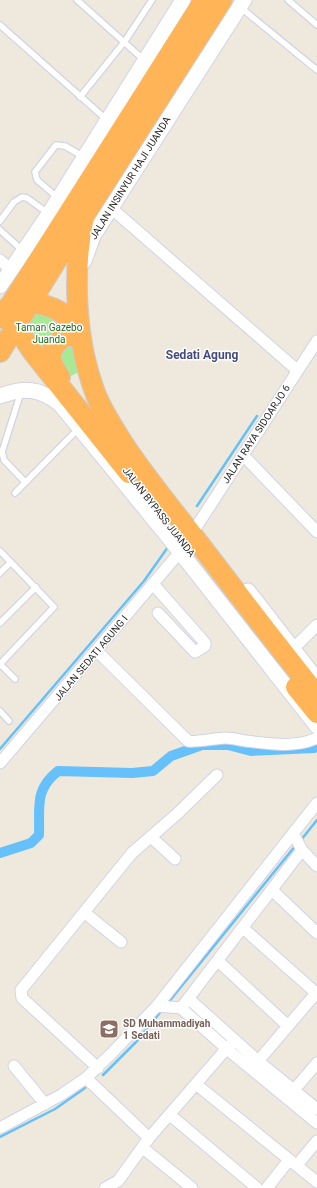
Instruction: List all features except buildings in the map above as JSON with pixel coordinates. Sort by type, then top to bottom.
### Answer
[{"type":"highway","name":"JALAN INSINYUR HAJI JUANDA","points":[[9,301],[84,216],[235,2]]},
{"type":"highway","name":"JALAN INSINYUR HAJI JUANDA","points":[[0,352],[9,301],[188,3]]},
{"type":"highway","name":"JALAN BYPASS JUANDA","points":[[81,344],[77,285],[80,233],[84,216]]},
{"type":"highway","name":"JALAN BYPASS JUANDA","points":[[9,301],[59,312],[67,318],[81,344],[96,395],[107,418],[185,535],[227,573],[291,663],[317,713]]},
{"type":"highway","name":"JALAN BYPASS JUANDA","points":[[9,301],[32,351],[317,695]]},
{"type":"highway","points":[[72,400],[67,387],[51,363],[50,354],[55,346],[65,336],[70,335],[81,344]]},
{"type":"street","name":"JALAN INSINYUR HAJI JUANDA","points":[[185,535],[117,421],[100,384],[91,352],[83,297],[83,281],[86,250],[93,236],[235,2]]},
{"type":"street","name":"JALAN INSINYUR HAJI JUANDA","points":[[9,301],[5,264],[24,251],[84,158],[104,142],[107,120],[144,60],[188,3]]},
{"type":"street","points":[[111,208],[298,370]]},
{"type":"street","name":"JALAN RAYA SIDOARJO 6","points":[[185,535],[243,455],[317,341]]},
{"type":"street","points":[[0,396],[21,390],[41,392],[60,404],[79,428],[185,535],[317,726]]},
{"type":"street","points":[[243,455],[317,532]]},
{"type":"street","name":"JALAN SEDATI AGUNG I","points":[[0,763],[153,584],[185,535]]},
{"type":"street","points":[[153,584],[205,643],[205,646],[195,652],[158,613]]},
{"type":"street","points":[[317,626],[291,663],[317,680]]},
{"type":"street","points":[[97,651],[188,741],[193,742],[204,739],[224,738],[274,744],[300,743],[317,738]]},
{"type":"street","points":[[98,1068],[22,998],[21,992],[23,987],[132,853],[151,837],[216,775]]},
{"type":"street","points":[[177,1008],[189,999],[272,890],[317,803]]},
{"type":"street","points":[[151,837],[175,859]]},
{"type":"street","points":[[298,842],[317,866]]},
{"type":"street","points":[[0,1128],[45,1104],[86,1078],[98,1068],[159,1006],[298,842]]},
{"type":"street","points":[[272,890],[317,933]]},
{"type":"street","points":[[84,913],[121,942]]},
{"type":"street","points":[[243,928],[317,992],[251,1070]]},
{"type":"street","points":[[218,961],[288,1026]]},
{"type":"street","points":[[189,999],[258,1061],[317,1109]]},
{"type":"street","points":[[159,1006],[177,1008],[317,1123]]},
{"type":"street","points":[[105,1188],[121,1185],[146,1143],[234,1040]]},
{"type":"street","points":[[294,1090],[317,1063]]},
{"type":"street","points":[[14,1066],[45,1104]]},
{"type":"street","points":[[86,1078],[146,1143],[192,1188]]},
{"type":"street","points":[[196,1085],[317,1182]]},
{"type":"street","points":[[170,1114],[256,1188]]},
{"type":"street","points":[[267,1188],[317,1141]]},
{"type":"lane","points":[[77,0],[144,60]]},
{"type":"lane","points":[[80,97],[124,41],[152,0]]},
{"type":"lane","points":[[288,0],[317,25]]},
{"type":"lane","points":[[235,2],[317,70]]},
{"type":"lane","points":[[0,25],[107,120]]},
{"type":"lane","points":[[58,198],[36,180],[35,172],[56,145],[65,146],[84,158]]},
{"type":"lane","points":[[0,221],[14,202],[22,197],[27,198],[48,214]]},
{"type":"lane","points":[[0,230],[24,251]]},
{"type":"lane","points":[[21,390],[2,452],[4,460],[25,482]]},
{"type":"lane","points":[[15,493],[79,428]]},
{"type":"lane","points":[[0,551],[53,604],[54,609],[0,664],[15,679]]},
{"type":"lane","points":[[0,573],[11,562]]},
{"type":"lane","points":[[0,623],[36,587]]},
{"type":"lane","points":[[0,711],[9,721]]},
{"type":"green space","name":"Taman Gazebo Juanda","points":[[32,306],[63,319],[85,369],[63,380],[21,323]]},
{"type":"waterway","points":[[197,506],[257,416]]},
{"type":"waterway","points":[[0,749],[144,581],[168,547]]},
{"type":"waterway","points":[[0,853],[31,843],[39,835],[39,807],[42,792],[50,778],[58,771],[132,773],[153,771],[171,756],[202,745],[228,745],[251,751],[314,748]]},
{"type":"waterway","points":[[301,840],[317,820]]},
{"type":"waterway","points":[[167,1004],[296,845]]},
{"type":"waterway","points":[[103,1075],[137,1041],[162,1010]]},
{"type":"waterway","points":[[0,1137],[55,1109],[85,1088]]},
{"type":"place","name":"SD Muhammadiyah 1 Sedati","points":[[109,1029]]},
{"type":"district","name":"Sedati Agung","points":[[202,355]]}]
